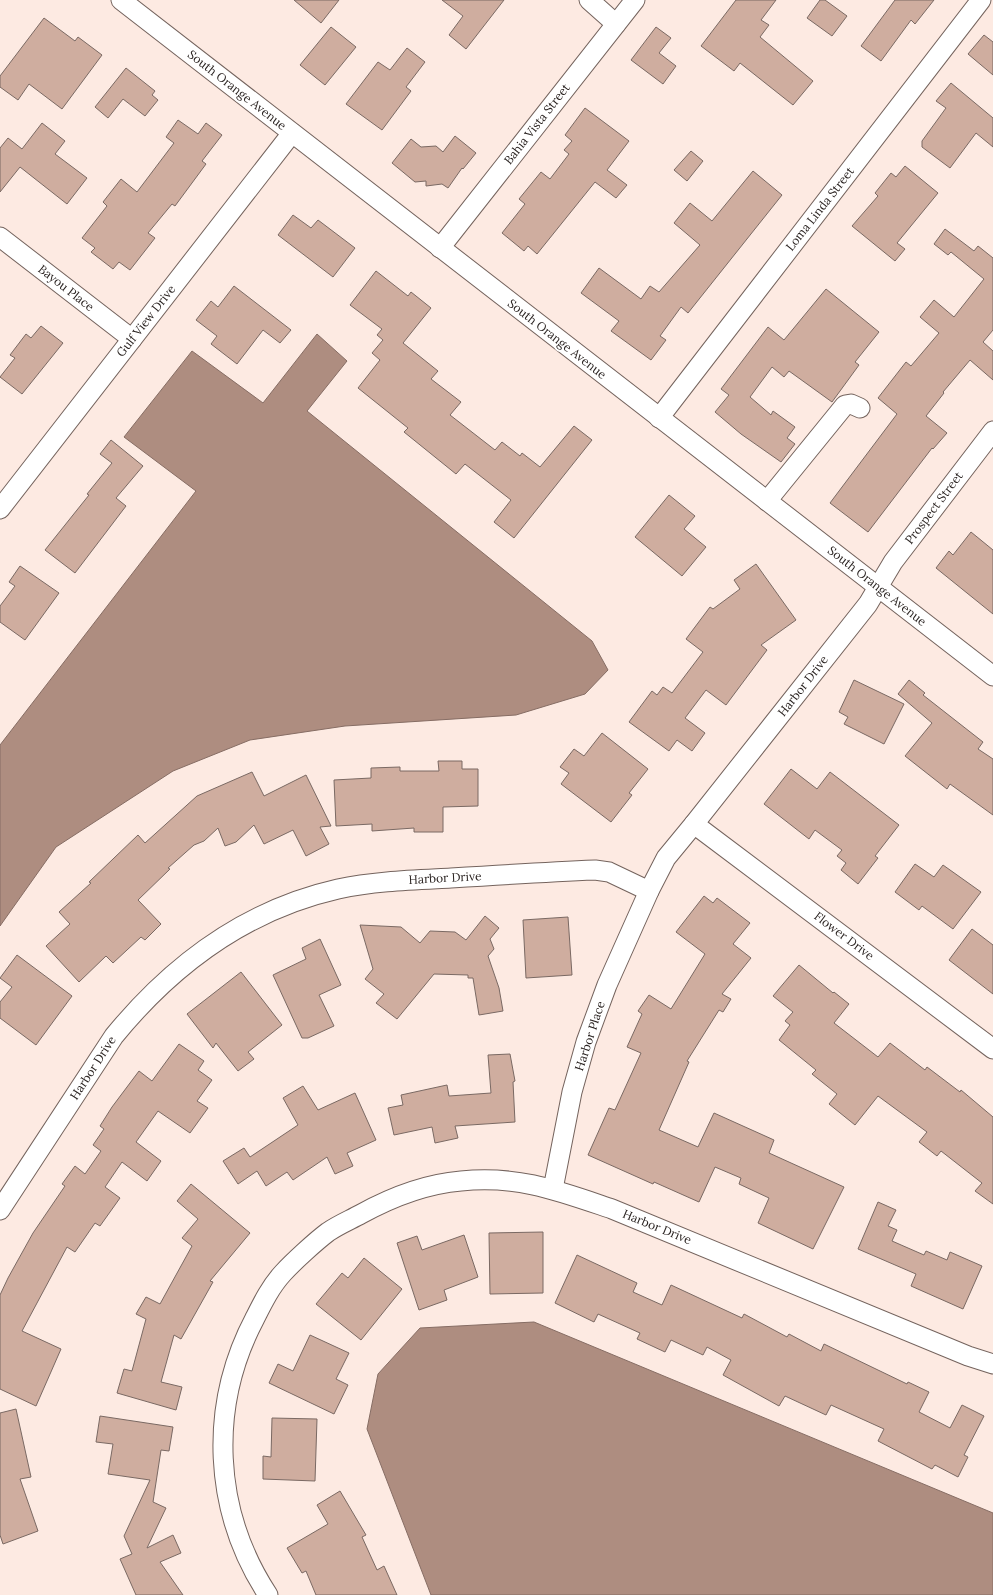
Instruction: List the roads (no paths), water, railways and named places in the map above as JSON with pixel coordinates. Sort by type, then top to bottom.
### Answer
[{"type":"street","name":"South Orange Avenue","points":[[121,0],[993,676]]},
{"type":"street","points":[[589,0],[616,24]]},
{"type":"street","name":"Bahia Vista Street","points":[[440,248],[635,0]]},
{"type":"street","name":"Loma Linda Street","points":[[659,418],[981,0]]},
{"type":"street","name":"Gulf View Drive","points":[[0,509],[292,132]]},
{"type":"street","name":"Bayou Place","points":[[0,237],[132,339]]},
{"type":"street","points":[[767,501],[845,406],[851,404],[860,408]]},
{"type":"street","name":"Prospect Street","points":[[877,586],[893,562],[993,431]]},
{"type":"street","name":"Harbor Drive","points":[[0,1210],[114,1036],[130,1016],[173,973],[199,953],[248,922],[301,899],[338,889],[381,882],[595,870],[609,872],[649,891],[666,858],[868,604],[877,586]]},
{"type":"street","name":"Flower Drive","points":[[694,824],[993,1049]]},
{"type":"street","name":"Harbor Place","points":[[553,1189],[572,1092],[586,1042],[607,985],[649,891]]},
{"type":"street","name":"Harbor Drive","points":[[268,1595],[253,1569],[238,1536],[226,1483],[223,1454],[226,1402],[235,1362],[269,1292],[283,1273],[328,1232],[384,1201],[408,1192],[452,1182],[495,1179],[553,1189],[621,1213],[968,1356],[993,1364]]}]
